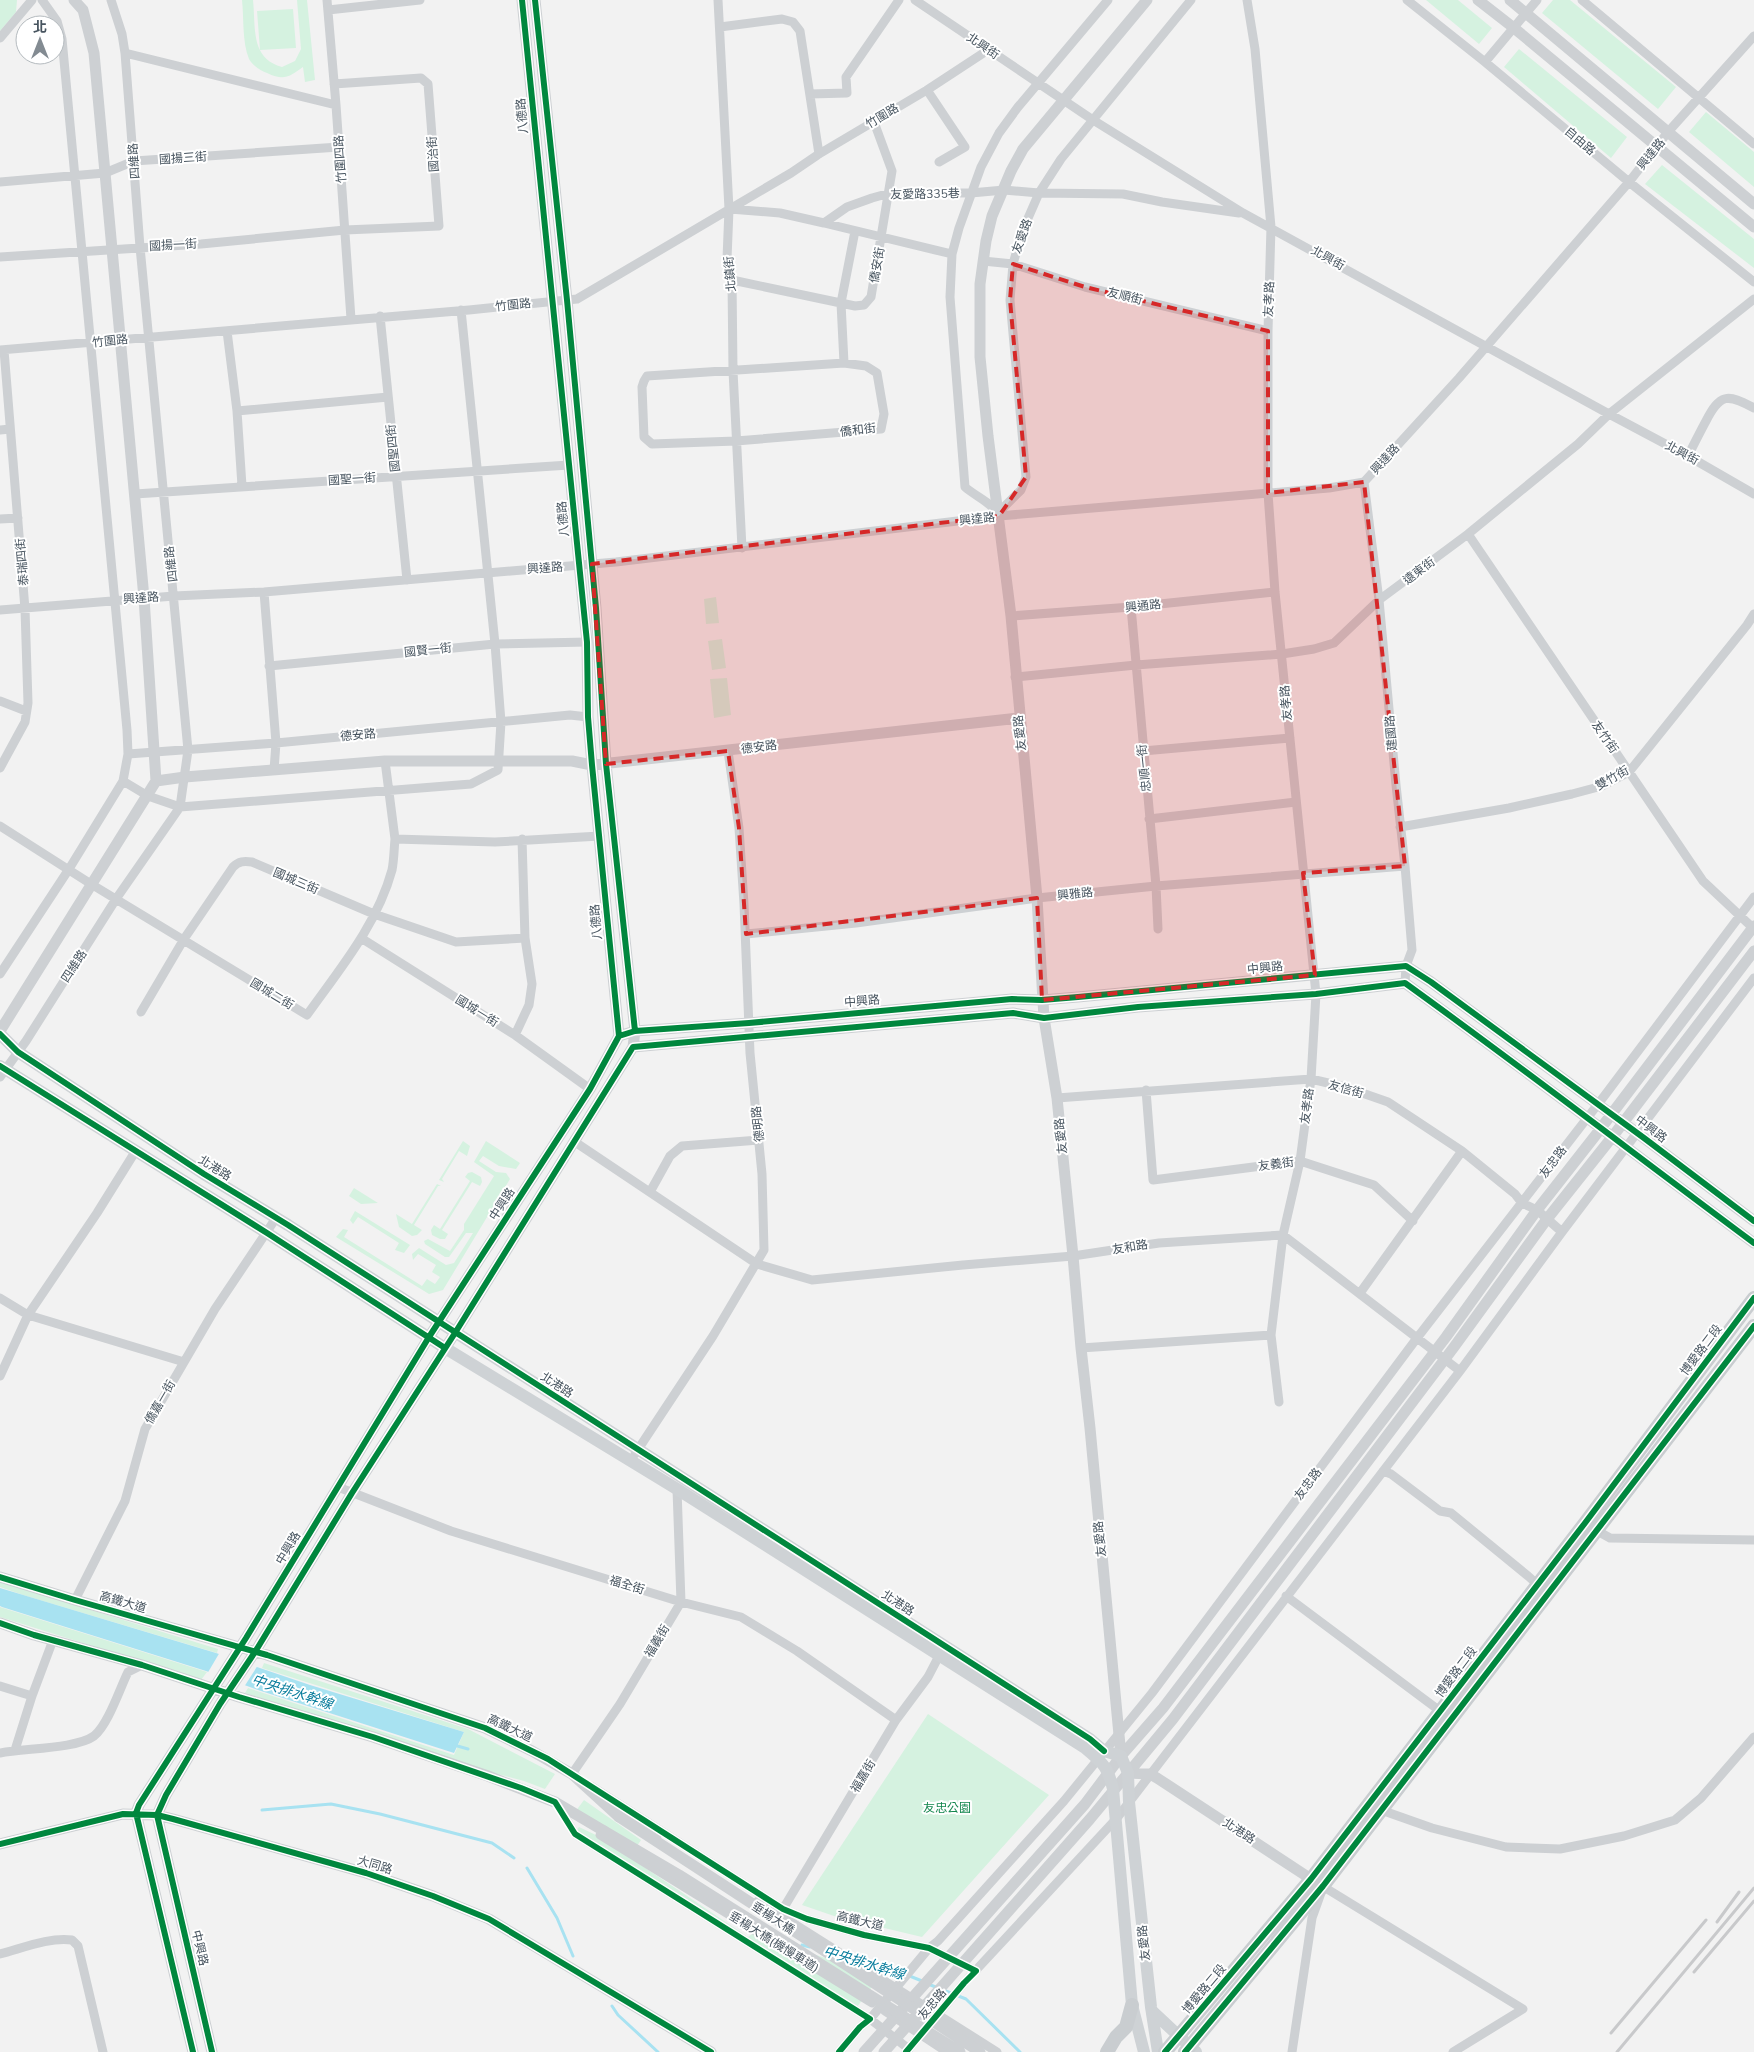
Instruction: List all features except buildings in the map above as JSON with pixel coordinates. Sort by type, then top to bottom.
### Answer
[{"type":"main road","name":"北港路","points":[[0,1032],[18,1052],[204,1174],[455,1333],[634,1455],[942,1651],[1085,1748],[1101,1755],[1121,1756]]},
{"type":"main road","name":"北港路","points":[[2,1071],[267,1232],[445,1348],[634,1455],[677,1489],[942,1651]]},
{"type":"main road","name":"博愛路二段","points":[[1165,2052],[1381,1810],[1541,1603],[1590,1527],[1754,1298]]},
{"type":"main road","name":"博愛路二段","points":[[1190,2050],[1317,1882],[1440,1711],[1537,1584],[1590,1527],[1754,1326]]},
{"type":"main road","name":"北港路","points":[[1101,1755],[1109,1772],[1113,1789]]},
{"type":"main road","points":[[1121,1756],[1128,1773]]},
{"type":"main road","name":"友愛路","points":[[1128,1773],[1129,1802],[1158,2052]]},
{"type":"main road","name":"友愛路","points":[[1113,1789],[1132,2005],[1144,2052]]},
{"type":"main road","points":[[1107,2052],[1126,2027],[1132,2005]]},
{"type":"main road","points":[[1152,2012],[1179,2036],[1190,2050]]},
{"type":"street","points":[[0,38],[32,0]]},
{"type":"street","points":[[0,974],[123,782],[128,754],[62,39],[57,20],[42,0]]},
{"type":"street","points":[[0,1032],[91,884],[148,796],[156,780],[144,598],[94,53],[82,10],[74,0]]},
{"type":"street","name":"四維路","points":[[2,1071],[18,1052],[116,899],[180,807],[188,750],[140,247],[126,53],[111,0]]},
{"type":"street","name":"竹圍四路","points":[[327,0],[351,319]]},
{"type":"street","points":[[328,10],[420,0]]},
{"type":"street","name":"八德路","points":[[522,0],[587,642],[588,717],[619,1036]]},
{"type":"street","name":"八德路","points":[[535,0],[567,300],[592,564],[606,764],[635,1031],[633,1048]]},
{"type":"street","name":"北鎮街","points":[[718,0],[730,209],[727,259],[732,280],[733,370],[742,548]]},
{"type":"street","points":[[810,94],[847,94],[846,77],[899,0]]},
{"type":"street","name":"北興街","points":[[915,0],[1093,120],[1243,213],[1754,494]]},
{"type":"street","points":[[999,516],[994,508],[965,487],[950,297],[952,254],[971,192],[981,167],[999,133],[1018,107],[1108,0]]},
{"type":"street","name":"友愛路","points":[[1121,1756],[1081,1348],[1074,1256],[1057,1098],[1042,1000],[1037,898],[1015,677],[1011,616],[980,357],[980,284],[992,216],[1011,171],[1023,149],[1147,0]]},
{"type":"street","name":"友愛路","points":[[999,516],[1003,508],[1021,490],[1026,477],[1010,300],[1013,264],[1022,232],[1039,193],[1061,159],[1191,0]]},
{"type":"street","name":"友孝路","points":[[1247,0],[1255,49],[1271,227],[1268,331],[1268,493],[1275,592],[1316,994],[1311,1079],[1300,1162],[1283,1235],[1271,1336],[1279,1402]]},
{"type":"street","name":"自由路","points":[[1407,0],[1485,62],[1628,182],[1754,282]]},
{"type":"street","points":[[1478,0],[1754,227]]},
{"type":"street","points":[[1510,0],[1754,204]]},
{"type":"street","points":[[1485,62],[1537,0]]},
{"type":"street","points":[[1582,0],[1754,144]]},
{"type":"street","points":[[720,27],[782,19],[794,22],[800,31],[819,154]]},
{"type":"street","name":"興達路","points":[[0,610],[144,598],[264,592],[592,564],[742,548],[999,516],[1329,488],[1364,482],[1459,378],[1628,182],[1668,132],[1754,36]]},
{"type":"street","name":"竹圍路","points":[[2,350],[576,299],[790,174],[819,154],[927,90],[988,50]]},
{"type":"street","points":[[126,53],[253,83],[336,106]]},
{"type":"street","name":"國治街","points":[[334,84],[421,78],[428,84],[439,226],[345,230]]},
{"type":"street","points":[[927,90],[965,146],[939,162]]},
{"type":"street","name":"僑安街","points":[[732,280],[855,306],[864,305],[871,297],[890,193],[892,171],[874,122]]},
{"type":"street","name":"國揚三街","points":[[0,182],[105,173],[134,161],[339,147]]},
{"type":"street","name":"友愛路335巷","points":[[824,223],[848,207],[890,193],[1004,190],[1039,193],[1123,194],[1162,202],[1243,213]]},
{"type":"street","points":[[730,209],[780,213],[952,254]]},
{"type":"street","name":"國揚一街","points":[[0,257],[201,244],[345,230]]},
{"type":"street","points":[[844,363],[840,303],[855,230]]},
{"type":"street","name":"友順街","points":[[983,261],[1013,264],[1085,286],[1268,331]]},
{"type":"street","name":"遠東街","points":[[1015,677],[1136,665],[1282,654],[1314,649],[1334,643],[1380,600],[1468,534],[1578,444],[1609,414],[1754,299]]},
{"type":"street","points":[[123,782],[148,796],[180,807],[471,784],[498,770],[500,722],[495,644],[461,310]]},
{"type":"street","name":"國聖四街","points":[[380,316],[407,580]]},
{"type":"street","points":[[227,331],[237,411],[242,486]]},
{"type":"street","name":"泰瑞四街","points":[[0,768],[25,722],[28,703],[26,609],[2,350]]},
{"type":"street","name":"僑和街","points":[[844,363],[866,366],[877,373],[884,414],[881,429],[736,441],[652,444],[644,437],[642,387],[647,376],[733,370],[844,363]]},
{"type":"street","points":[[237,411],[388,397]]},
{"type":"street","points":[[1688,456],[1712,408],[1719,400],[1727,398],[1741,400],[1754,408]]},
{"type":"street","points":[[0,430],[10,429]]},
{"type":"street","name":"國聖一街","points":[[135,494],[569,465]]},
{"type":"street","name":"建國路","points":[[1364,482],[1380,600],[1400,827],[1406,866],[1412,950],[1406,966],[1405,982]]},
{"type":"street","points":[[0,519],[18,518]]},
{"type":"street","name":"友竹街","points":[[1468,534],[1703,881],[1754,928]]},
{"type":"street","points":[[264,592],[276,743],[274,770]]},
{"type":"street","name":"興通路","points":[[1011,616],[1130,607],[1275,592]]},
{"type":"street","name":"忠順一街","points":[[1130,607],[1156,886],[1158,930]]},
{"type":"street","name":"雙竹街","points":[[1400,827],[1510,808],[1572,794],[1602,786],[1629,772],[1754,614]]},
{"type":"street","name":"國賢一街","points":[[269,666],[495,644],[587,642]]},
{"type":"street","points":[[0,701],[26,711]]},
{"type":"street","name":"德安路","points":[[128,754],[276,743],[570,715],[588,717]]},
{"type":"street","name":"德安路","points":[[156,780],[185,776],[385,761],[572,761],[592,766],[1019,718]]},
{"type":"street","points":[[1142,750],[1290,738]]},
{"type":"street","name":"德明路","points":[[634,1455],[713,1336],[764,1250],[760,1140],[750,1038],[739,828],[728,751]]},
{"type":"street","name":"國城二街","points":[[0,826],[91,884],[307,1015],[361,938],[374,914],[392,869],[395,839],[387,791],[385,761]]},
{"type":"street","points":[[1150,819],[1296,802]]},
{"type":"street","points":[[395,839],[495,842],[600,836]]},
{"type":"street","points":[[515,1035],[529,1005],[532,984],[525,938],[522,839]]},
{"type":"street","name":"國城三街","points":[[141,1012],[184,939],[232,867],[244,861],[252,862],[374,914],[456,942],[525,938]]},
{"type":"street","name":"興雅路","points":[[746,934],[856,923],[1037,898],[1304,873],[1406,866]]},
{"type":"street","name":"友忠路","points":[[839,2052],[929,1948],[938,1941],[1064,1801],[1152,1693],[1417,1338],[1598,1105],[1754,897]]},
{"type":"street","name":"友忠路","points":[[864,2052],[1085,1804],[1121,1756],[1163,1708],[1434,1351],[1537,1210],[1602,1128],[1754,928]]},
{"type":"street","name":"國城一街","points":[[361,938],[515,1035],[590,1089]]},
{"type":"street","name":"友忠路","points":[[884,2052],[1090,1819],[1173,1719],[1444,1360],[1547,1219],[1624,1123],[1754,951]]},
{"type":"street","name":"中興路","points":[[213,1687],[240,1647],[438,1322],[590,1089],[619,1036],[635,1031],[749,1023],[1012,999],[1042,1000],[1406,966],[1431,982],[1624,1123],[1754,1221]]},
{"type":"street","name":"友忠路","points":[[907,2050],[964,1983],[1129,1802],[1460,1371],[1636,1133],[1754,978]]},
{"type":"street","points":[[1405,982],[1754,1243]]},
{"type":"street","name":"中興路","points":[[228,1691],[252,1656],[352,1493],[455,1333],[633,1048],[1013,1013],[1044,1018],[1138,1007],[1316,994],[1405,982]]},
{"type":"street","points":[[619,1036],[633,1048]]},
{"type":"street","name":"友信街","points":[[1057,1098],[1311,1079],[1345,1087],[1388,1102],[1462,1151],[1515,1194],[1522,1203],[1537,1210],[1562,1232]]},
{"type":"street","name":"友義街","points":[[1146,1090],[1153,1180],[1300,1162],[1374,1185],[1413,1221]]},
{"type":"street","points":[[650,1192],[670,1156],[682,1146],[760,1140]]},
{"type":"street","name":"友和路","points":[[575,1142],[757,1264],[812,1280],[1074,1256],[1158,1243],[1283,1235]]},
{"type":"street","points":[[1360,1294],[1462,1151]]},
{"type":"street","points":[[0,1376],[28,1315],[97,1213],[135,1152]]},
{"type":"street","name":"僑嘉一街","points":[[75,1600],[125,1501],[144,1429],[215,1310],[276,1218]]},
{"type":"street","points":[[1283,1235],[1460,1371]]},
{"type":"street","points":[[0,1298],[28,1315],[184,1362]]},
{"type":"street","points":[[1081,1348],[1271,1336]]},
{"type":"street","points":[[1383,1471],[1391,1474],[1440,1511],[1452,1513],[1537,1584],[1541,1603]]},
{"type":"street","name":"福全街","points":[[338,1488],[451,1531],[681,1602],[741,1617],[798,1650],[896,1720]]},
{"type":"street","points":[[677,1489],[681,1602]]},
{"type":"street","points":[[1590,1527],[1610,1538],[1754,1540]]},
{"type":"street","name":"高鐵大道","points":[[0,1576],[75,1600],[240,1647],[252,1656],[485,1728],[532,1751],[572,1774],[784,1909],[806,1919],[864,1935],[929,1948],[976,1971]]},
{"type":"street","points":[[1286,1596],[1440,1711]]},
{"type":"street","name":"福義街","points":[[572,1774],[620,1704],[681,1602]]},
{"type":"street","points":[[0,1623],[228,1691],[373,1737],[521,1788],[555,1802],[575,1834],[870,2018],[897,2039],[907,2050]]},
{"type":"street","points":[[15,1750],[32,1696],[53,1640]]},
{"type":"street","name":"福嘉街","points":[[784,1909],[896,1720],[942,1651]]},
{"type":"street","points":[[0,1753],[77,1743],[94,1735],[108,1715],[128,1672],[142,1665]]},
{"type":"street","points":[[0,1686],[32,1696]]},
{"type":"street","points":[[193,2052],[136,1813],[139,1805],[213,1687]]},
{"type":"street","points":[[157,1815],[166,1796],[228,1691]]},
{"type":"street","points":[[1381,1810],[1432,1828],[1506,1847],[1560,1849],[1624,1836],[1675,1820],[1701,1798],[1754,1737]]},
{"type":"street","points":[[1128,1773],[1150,1774]]},
{"type":"street","name":"垂楊大橋","points":[[572,1774],[620,1813],[980,2052]]},
{"type":"street","name":"北港路","points":[[1150,1774],[1317,1882],[1523,2009],[1453,2052]]},
{"type":"street","name":"垂楊大橋","points":[[555,1802],[602,1833],[679,1875],[960,2052]]},
{"type":"street","name":"大同路","points":[[0,1844],[123,1814],[136,1813],[157,1815],[366,1873],[482,1915],[711,2052]]},
{"type":"street","points":[[620,1813],[997,2052]]},
{"type":"street","name":"中興路","points":[[157,1815],[212,2052]]},
{"type":"street","name":"垂楊大橋(機慢車道)","points":[[602,1833],[887,2012],[947,2052]]},
{"type":"street","points":[[1292,2052],[1317,1882]]},
{"type":"street","points":[[0,1954],[44,1942],[63,1939],[72,1940],[78,1946],[103,2052]]},
{"type":"highlighted area","points":[[1013,264],[1085,287],[1268,331],[1268,493],[1364,482],[1405,866],[1303,873],[1315,975],[1042,1000],[1037,898],[746,934],[739,828],[728,751],[606,764],[592,564],[999,516],[1026,477],[1010,300]]},
{"type":"green space","points":[[0,0],[17,0],[16,12],[0,31]]},
{"type":"green space","points":[[242,0],[253,0],[255,31],[264,57],[282,67],[295,61],[301,49],[297,0],[307,0],[315,80],[305,82],[303,67],[286,77],[278,77],[265,72],[252,63],[245,45]]},
{"type":"green space","points":[[1426,0],[1458,0],[1492,28],[1479,44]]},
{"type":"green space","points":[[1553,0],[1570,0],[1676,87],[1658,109],[1542,13]]},
{"type":"green space","points":[[293,9],[296,48],[260,50],[257,11]]},
{"type":"green space","points":[[1519,49],[1627,137],[1611,158],[1504,67]]},
{"type":"green space","points":[[1706,112],[1754,152],[1754,187],[1689,132]]},
{"type":"green space","points":[[1662,165],[1754,239],[1754,268],[1645,184]]},
{"type":"green space","points":[[716,597],[719,623],[706,624],[704,599]]},
{"type":"green space","points":[[722,639],[726,668],[712,670],[708,641]]},
{"type":"green space","points":[[727,678],[731,715],[714,718],[710,679]]},
{"type":"green space","points":[[463,1141],[470,1146],[467,1156],[459,1151],[442,1179],[444,1182],[439,1180]]},
{"type":"green space","points":[[486,1141],[520,1163],[516,1169],[499,1166],[483,1156],[479,1161],[496,1172],[506,1173],[510,1179],[443,1290],[429,1294],[336,1237],[343,1229],[348,1230],[344,1237],[422,1286],[427,1279],[435,1284],[440,1277],[432,1272],[436,1265],[418,1254],[413,1260],[412,1254],[419,1248],[446,1265],[454,1263],[473,1233],[466,1233],[449,1257],[445,1257],[425,1244],[424,1241],[428,1239],[450,1251],[464,1230],[464,1224],[494,1176],[474,1162]]},
{"type":"green space","points":[[472,1172],[481,1177],[482,1182],[480,1186],[472,1182],[442,1230],[448,1234],[445,1239],[432,1235],[431,1230],[434,1225],[440,1229],[470,1181],[465,1177],[468,1173]]},
{"type":"green space","points":[[437,1184],[441,1186],[438,1186],[414,1225],[422,1230],[417,1235],[412,1236],[399,1227],[396,1214],[412,1224]]},
{"type":"green space","points":[[354,1188],[378,1203],[361,1204],[349,1196]]},
{"type":"green space","points":[[355,1211],[410,1245],[404,1253],[395,1250],[399,1243],[358,1217],[353,1224],[350,1220]]},
{"type":"green space","points":[[0,1580],[218,1649],[217,1653],[23,1595],[0,1587]]},
{"type":"green space","points":[[0,1607],[207,1672],[201,1680],[0,1617]]},
{"type":"green space","points":[[264,1663],[468,1729],[555,1774],[545,1789],[245,1693],[248,1688],[454,1755],[464,1732],[262,1668]]},
{"type":"green space","name":"友忠公園","points":[[928,1714],[1049,1795],[922,1937],[834,1916],[802,1905]]},
{"type":"green space","points":[[584,1800],[641,1840],[637,1846],[575,1812]]},
{"type":"green space","points":[[579,1827],[598,1836],[748,1937],[752,1934],[880,1976],[857,2007],[576,1831]]},
{"type":"water","points":[[0,1588],[216,1653],[310,1685],[464,1732],[454,1753],[258,1690],[206,1671],[2,1607],[0,1606]]},
{"type":"pier","points":[[220,1652],[258,1665],[244,1687],[207,1674]]},
{"type":"waterway","name":"中央排水幹線","points":[[454,1745],[468,1749]]},
{"type":"waterway","points":[[262,1810],[331,1804],[380,1814],[492,1843],[514,1858]]},
{"type":"waterway","points":[[527,1868],[557,1918],[573,1956]]},
{"type":"waterway","name":"中央排水幹線","points":[[802,1945],[810,1947]]},
{"type":"waterway","name":"中央排水幹線","points":[[855,1958],[885,1966],[922,1981]]},
{"type":"waterway","name":"中央排水幹線","points":[[928,1984],[966,1999],[1020,2052]]},
{"type":"waterway","points":[[612,2006],[618,2015],[658,2052]]},
{"type":"railway","points":[[1617,2052],[1754,1888]]},
{"type":"railway","points":[[1717,1922],[1739,1892]]},
{"type":"railway","points":[[1694,1972],[1754,1901]]},
{"type":"railway","points":[[1611,2033],[1706,1920]]},
{"type":"cycle path","points":[[522,0],[587,642],[588,717],[619,1036]]},
{"type":"cycle path","points":[[535,0],[567,300],[596,608],[606,764],[635,1031]]},
{"type":"cycle path","points":[[193,2052],[136,1813],[139,1805],[246,1638],[429,1337],[590,1089],[619,1036],[635,1031],[749,1023],[1012,999],[1042,1000],[1078,997],[1406,966],[1431,982],[1644,1138],[1754,1221]]},
{"type":"cycle path","points":[[212,2052],[157,1815],[166,1795],[220,1704],[255,1652],[352,1493],[455,1333],[633,1047],[1013,1013],[1044,1018],[1138,1007],[1316,994],[1405,983],[1754,1243]]},
{"type":"cycle path","points":[[0,1034],[18,1052],[204,1174],[288,1225],[1090,1739],[1104,1751]]},
{"type":"cycle path","points":[[0,1066],[267,1233],[445,1348]]},
{"type":"cycle path","points":[[1165,2052],[1311,1879],[1585,1523],[1754,1298]]},
{"type":"cycle path","points":[[1185,2052],[1323,1886],[1754,1326]]},
{"type":"cycle path","points":[[0,1577],[267,1655],[485,1728],[548,1759],[783,1909],[807,1919],[864,1935],[929,1948],[976,1971],[906,2052]]},
{"type":"cycle path","points":[[0,1623],[34,1635],[142,1665],[239,1697],[373,1737],[521,1788],[555,1802],[575,1834],[870,2019],[860,2027],[839,2052]]},
{"type":"cycle path","points":[[0,1844],[123,1814],[157,1815],[366,1873],[433,1896],[489,1919],[711,2052]]}]
